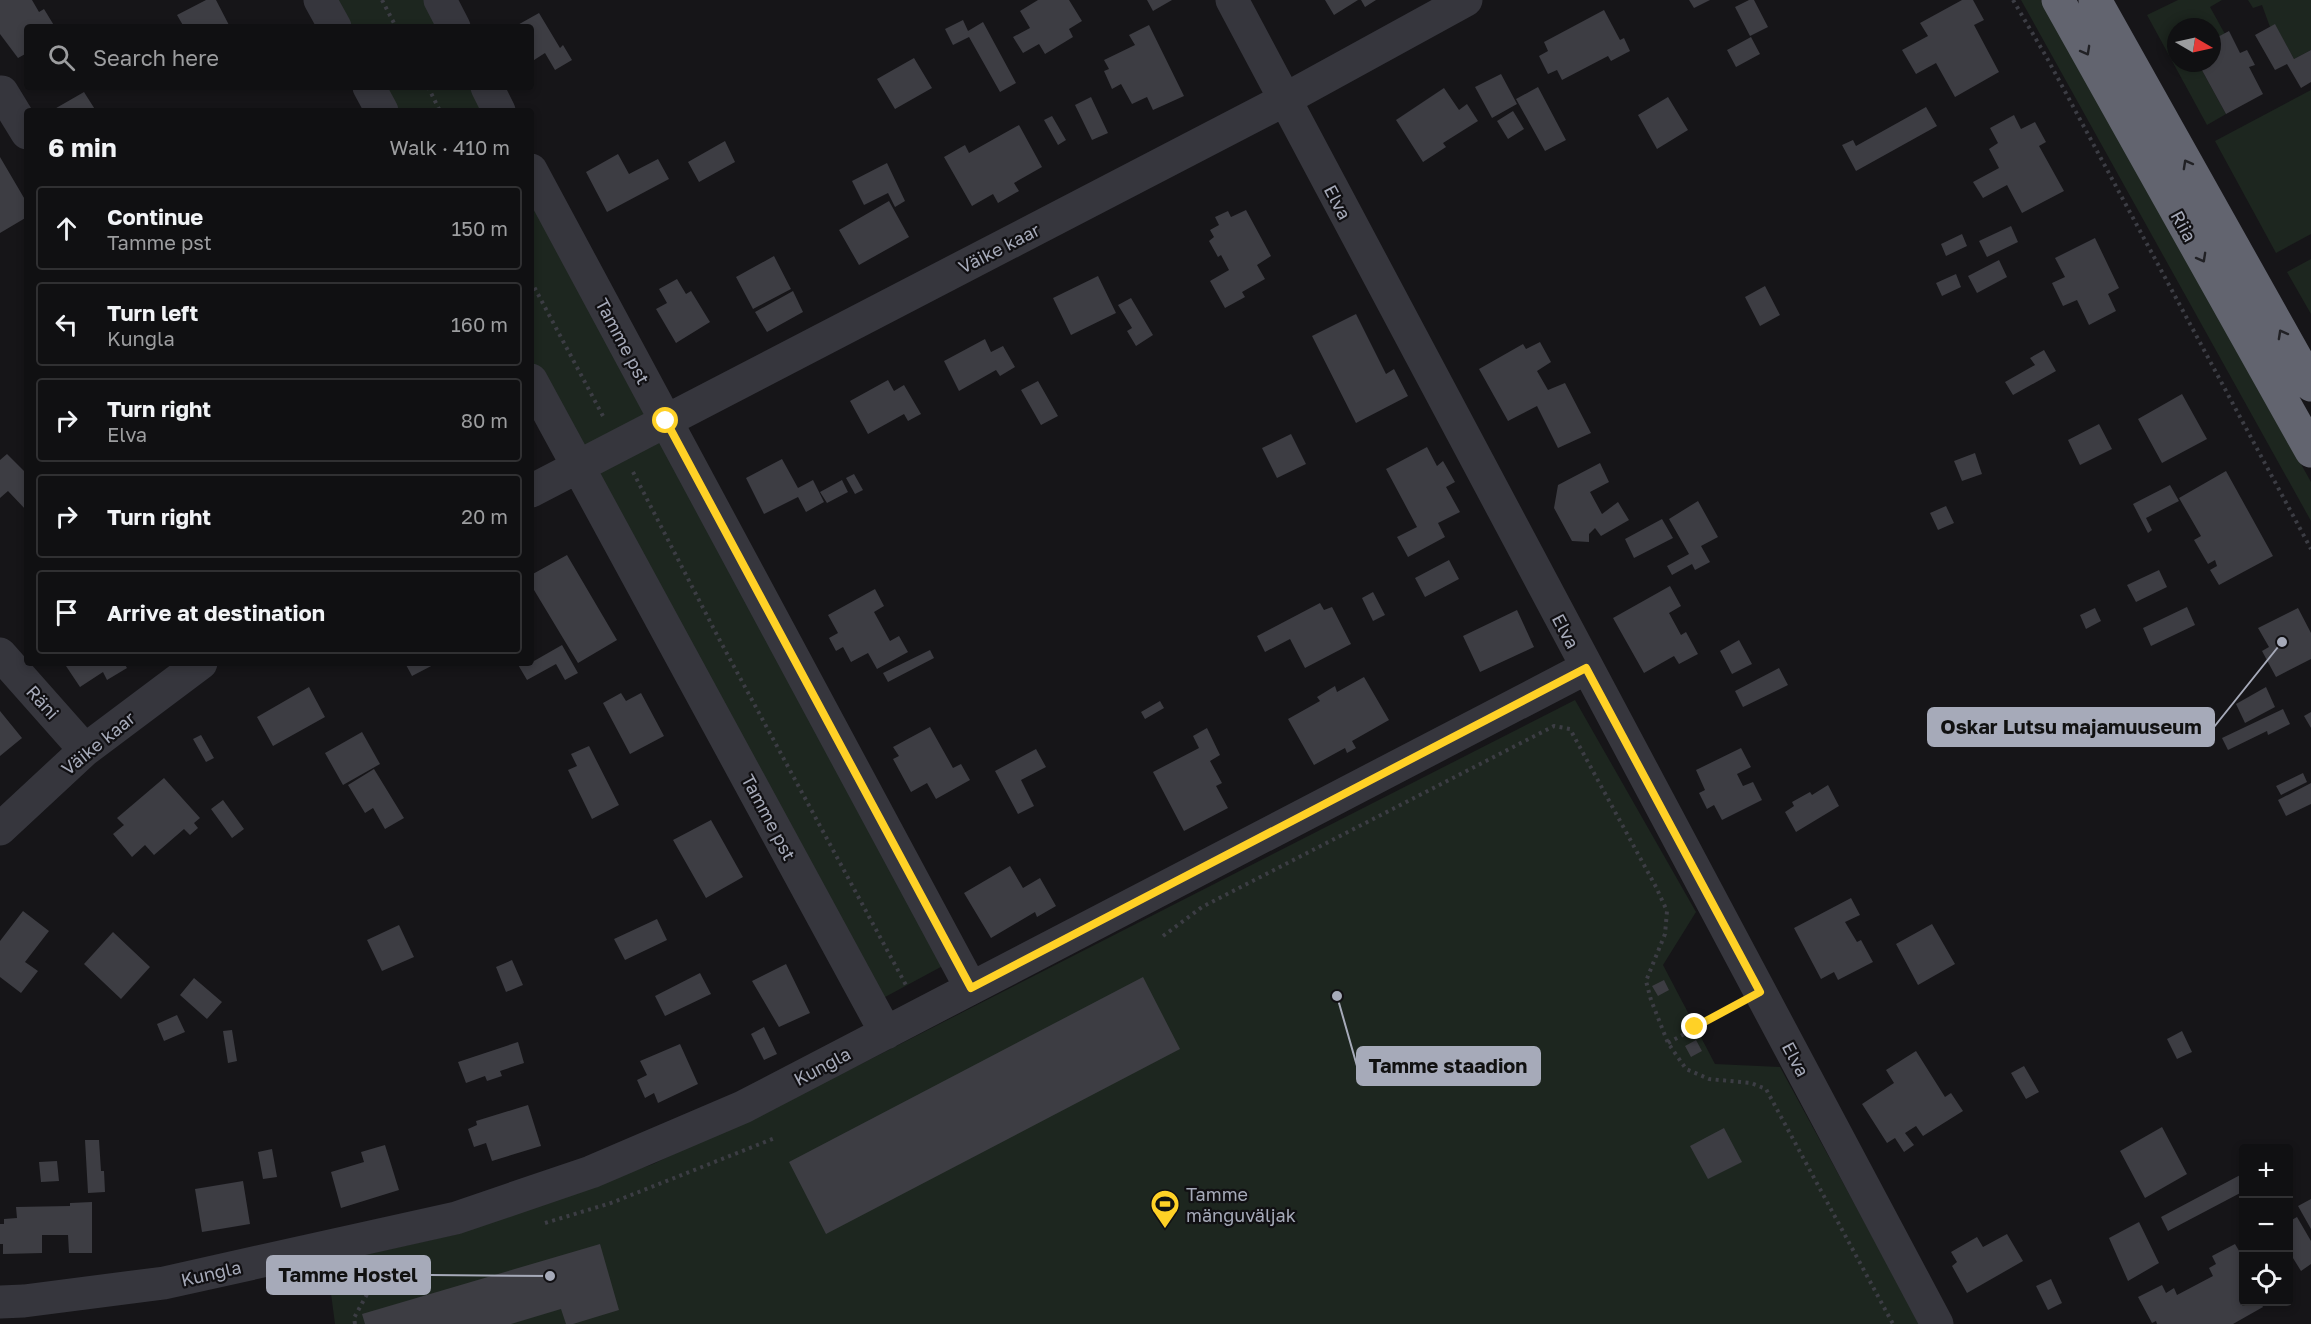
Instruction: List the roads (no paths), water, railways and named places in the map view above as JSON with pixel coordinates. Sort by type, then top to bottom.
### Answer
[{"type":"highway","name":"Riia","points":[[2058,0],[2311,452]]},
{"type":"highway","name":"Riia","points":[[2095,0],[2311,386]]},
{"type":"street","points":[[320,0],[333,24]]},
{"type":"street","points":[[440,0],[452,24]]},
{"type":"street","name":"Elva","points":[[1232,0],[1937,1324]]},
{"type":"street","name":"Väike kaar","points":[[534,490],[1284,100],[1466,0]]},
{"type":"street","points":[[371,90],[380,108]]},
{"type":"street","points":[[489,90],[498,108]]},
{"type":"street","points":[[0,93],[2,92],[24,128]]},
{"type":"street","name":"Tamme pst","points":[[534,176],[971,988]]},
{"type":"street","name":"Tamme pst","points":[[534,385],[886,1033]]},
{"type":"street","name":"Räni","points":[[0,654],[85,750]]},
{"type":"street","name":"Väike kaar","points":[[0,829],[85,750],[197,666]]},
{"type":"street","name":"Kungla","points":[[0,1302],[164,1283],[456,1218],[591,1172],[743,1107],[1586,668]]},
{"type":"place","name":"Oskar Lutsu majamuuseum","points":[[2282,642]]},
{"type":"place","name":"Tamme staadion","points":[[1337,996]]},
{"type":"place","name":"Tamme mänguväljak","points":[[1165,1230]]},
{"type":"place","name":"Tamme Hostel","points":[[550,1276]]}]
